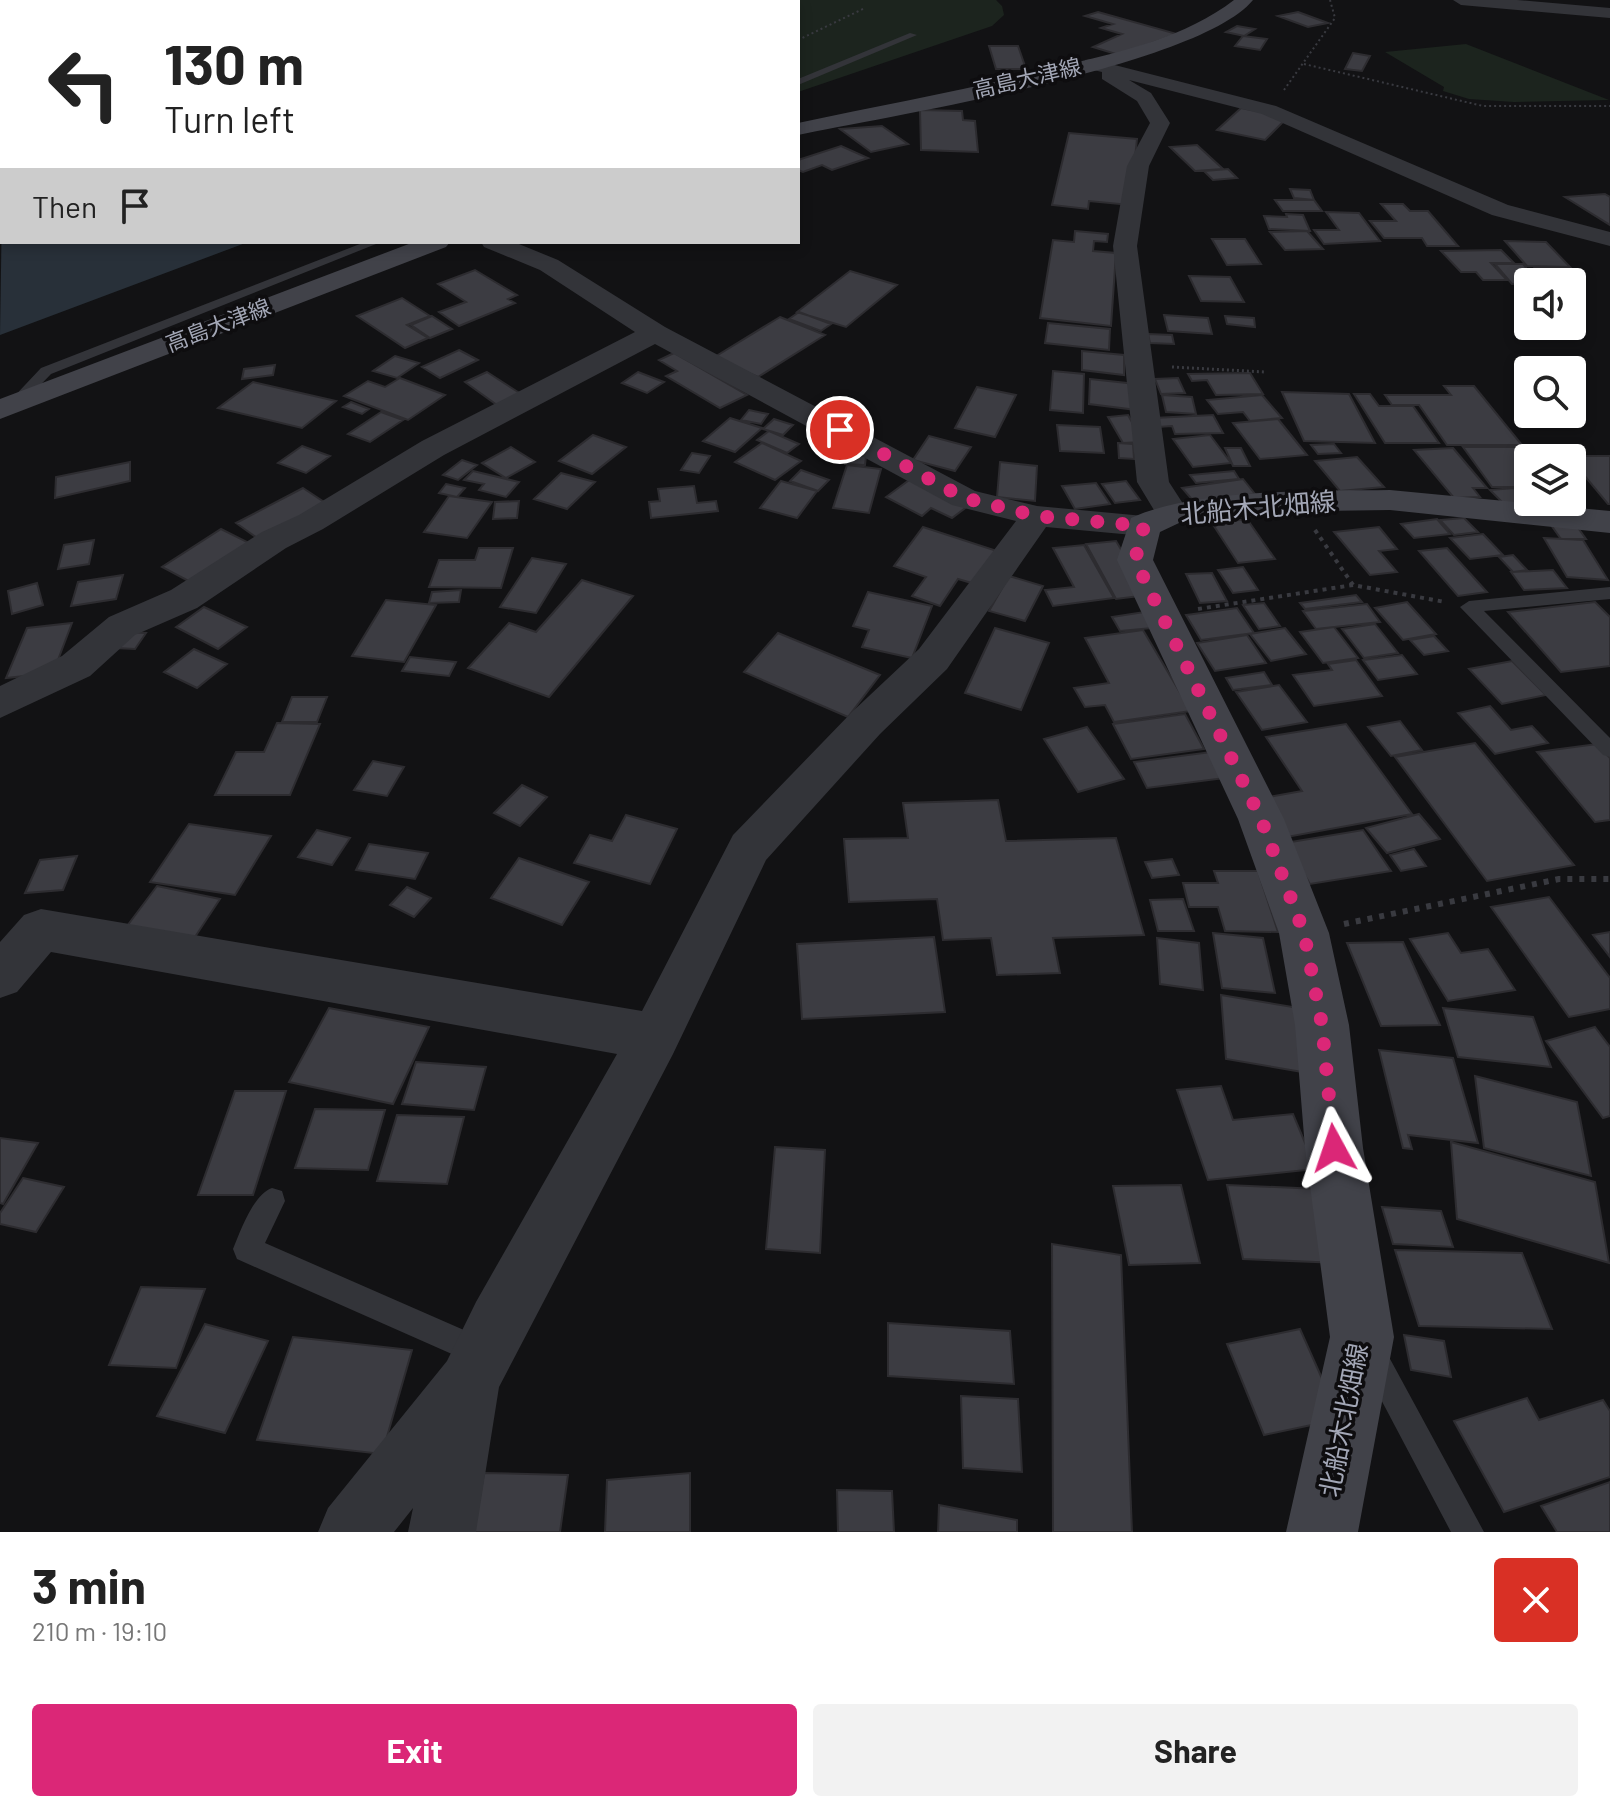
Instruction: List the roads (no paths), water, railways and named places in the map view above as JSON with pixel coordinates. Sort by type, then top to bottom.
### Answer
[{"type":"main road","name":"高島大津線","points":[[800,129],[1091,64],[1186,38],[1227,17],[1245,0]]},
{"type":"main road","name":"高島大津線","points":[[8,406],[432,244]]},
{"type":"main road","name":"北船木北畑線","points":[[1322,1532],[1362,1337],[1334,1148],[1322,1025],[1304,933],[1261,819],[1135,560],[1158,519],[1296,503],[1390,500],[1610,522]]},
{"type":"street","points":[[1461,0],[1610,13]]},
{"type":"street","points":[[1091,64],[1269,110],[1500,210],[1610,239]]},
{"type":"street","points":[[498,244],[549,265],[655,333],[964,498],[1037,516],[1158,519],[1125,246],[1138,166],[1160,123],[1144,97],[1091,64]]},
{"type":"street","points":[[0,703],[76,666],[122,626],[184,599],[274,540],[311,522],[433,448],[655,333]]},
{"type":"street","points":[[352,1532],[476,1368],[655,1037],[749,848],[866,723],[933,659],[1037,516]]},
{"type":"street","points":[[0,976],[41,930],[655,1037]]},
{"type":"street","points":[[442,1532],[476,1368]]},
{"type":"lane","points":[[800,81],[913,35]]},
{"type":"lane","points":[[8,406],[46,371],[370,244]]},
{"type":"lane","points":[[1610,593],[1469,607],[1610,750]]},
{"type":"lane","points":[[272,1201],[247,1249],[476,1368]]},
{"type":"lane","points":[[1362,1337],[1468,1532]]}]
